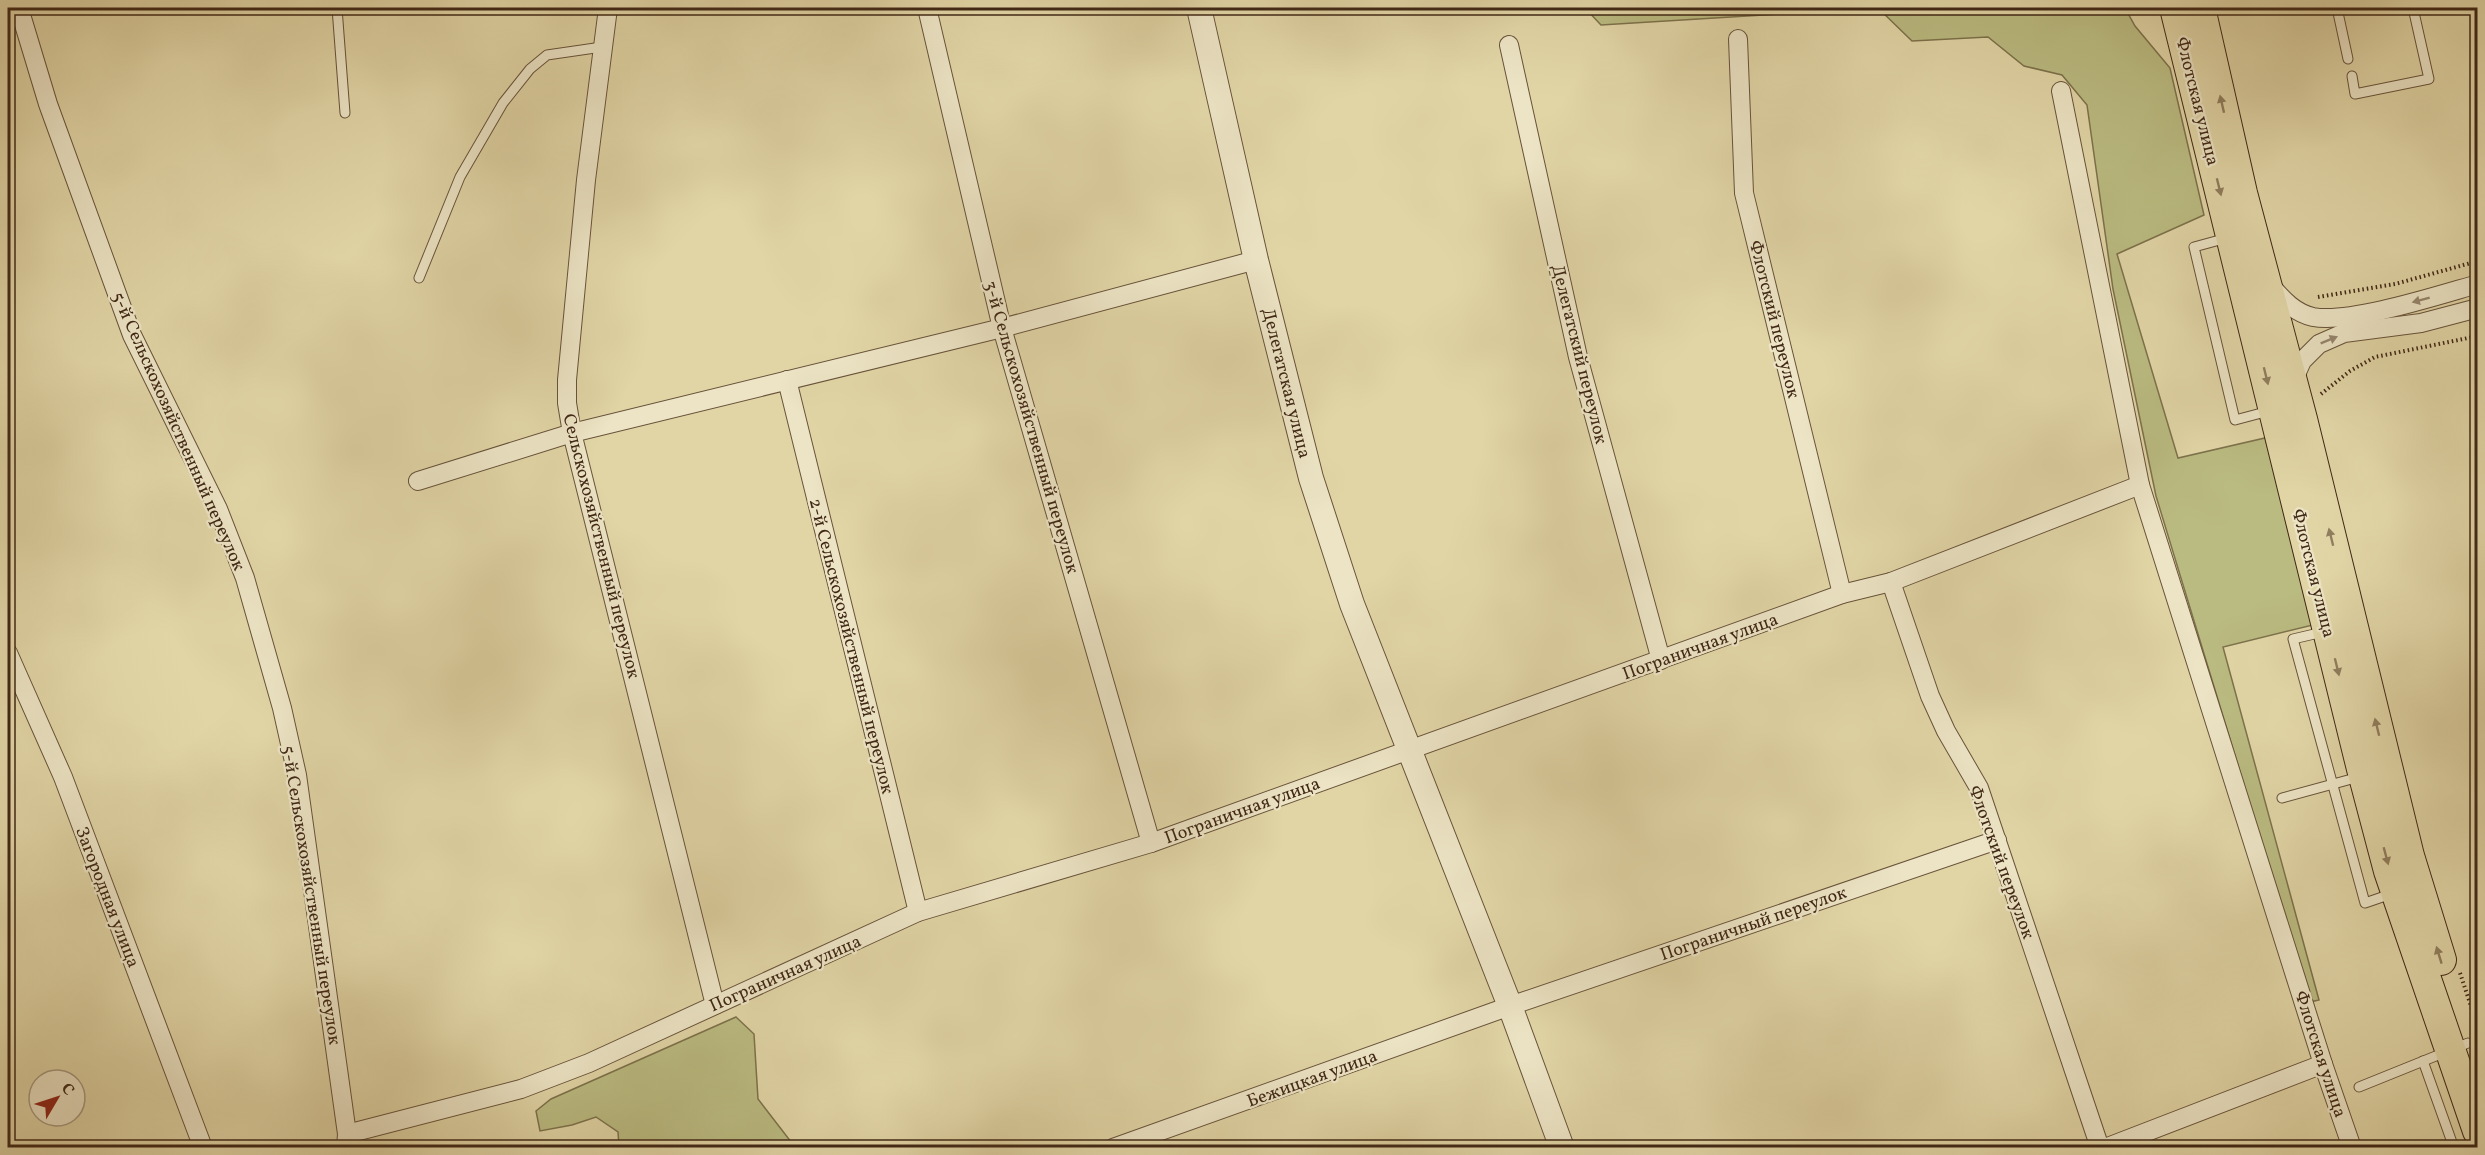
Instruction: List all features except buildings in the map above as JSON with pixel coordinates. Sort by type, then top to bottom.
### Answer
[{"type":"main road","name":"Флотская улица","points":[[2175,8],[2292,401],[2328,631],[2376,772],[2409,856],[2454,1045],[2478,1131]]},
{"type":"main road","name":"Флотская улица","points":[[2200,8],[2242,234],[2265,279],[2376,772],[2397,892],[2454,1045],[2478,1071]]},
{"type":"street","name":"5-й Сельскохозяйственный переулок","points":[[19,8],[48,104],[132,335],[218,509],[245,578],[282,708],[297,775],[346,1141]]},
{"type":"street","name":"Сельскохозяйственный переулок","points":[[608,8],[567,380],[567,403],[572,433],[715,1005]]},
{"type":"street","name":"3-й Сельскохозяйственный переулок","points":[[927,8],[1002,328],[1151,843]]},
{"type":"street","name":"Делегатская улица","points":[[1199,8],[1256,260],[1311,478],[1352,604],[1408,750]]},
{"type":"street","name":"Флотский переулок","points":[[1738,39],[1744,193],[1842,594]]},
{"type":"street","name":"Делегатский переулок","points":[[1509,45],[1578,357],[1661,660]]},
{"type":"street","name":"Флотская улица","points":[[2061,91],[2139,485],[2323,1064],[2352,1148]]},
{"type":"street","points":[[418,481],[572,433],[1002,328],[1256,260]]},
{"type":"street","points":[[2265,279],[2286,304],[2312,317],[2341,317],[2404,304],[2478,284]]},
{"type":"street","points":[[2292,401],[2302,361],[2319,344],[2344,333],[2421,323],[2478,308]]},
{"type":"street","name":"2-й Сельскохозяйственный переулок","points":[[787,380],[918,912]]},
{"type":"street","name":"Пограничная улица","points":[[346,1141],[521,1089],[589,1063],[918,912],[1151,843],[1842,594],[1891,582],[2139,485]]},
{"type":"street","name":"Флотский переулок","points":[[1891,582],[1930,696],[1946,731],[1979,788],[2100,1148]]},
{"type":"street","name":"Загородная улица","points":[[8,653],[63,777],[202,1145]]},
{"type":"street","points":[[1408,750],[1510,1006],[1562,1148]]},
{"type":"street","name":"Пограничный переулок","points":[[1510,1006],[1997,840]]},
{"type":"street","name":"Бежицкая улица","points":[[1113,1148],[1510,1006]]},
{"type":"street","points":[[2105,1148],[2323,1064]]},
{"type":"lane","points":[[337,8],[345,114]]},
{"type":"lane","points":[[2337,8],[2348,59]]},
{"type":"lane","points":[[2352,76],[2355,94],[2429,78],[2413,8]]},
{"type":"lane","points":[[419,278],[460,177],[503,103],[523,77],[547,55],[602,47]]},
{"type":"lane","points":[[2242,234],[2194,247],[2235,420],[2292,401]]},
{"type":"lane","points":[[2328,631],[2293,639],[2365,903],[2397,892]]},
{"type":"lane","points":[[2282,798],[2376,772]]},
{"type":"lane","points":[[2359,1087],[2454,1045],[2454,1148]]},
{"type":"path","points":[[2310,297],[2395,284],[2478,261]]},
{"type":"path","points":[[2292,401],[2329,386],[2375,357],[2478,336]]},
{"type":"path","points":[[2454,1045],[2459,971]]},
{"type":"green space","points":[[1585,8],[1878,8],[1601,25]]},
{"type":"green space","points":[[1878,8],[2125,8],[2135,26],[2170,68],[2204,215],[2117,254],[2178,458],[2265,438],[2317,624],[2223,647],[2319,1000],[2310,1002],[2156,496],[2113,289],[2087,105],[2062,75],[2024,66],[1988,37],[1912,41]]},
{"type":"green space","points":[[736,1017],[754,1034],[758,1099],[795,1147],[619,1147],[618,1132],[596,1117],[572,1125],[540,1131],[536,1111],[551,1099]]}]
